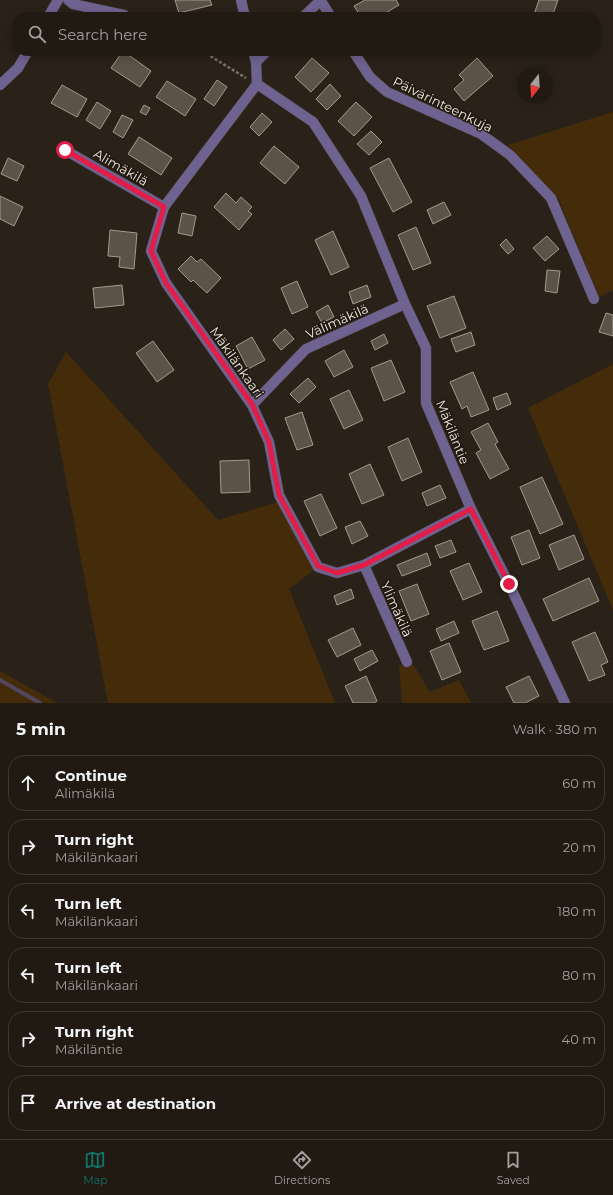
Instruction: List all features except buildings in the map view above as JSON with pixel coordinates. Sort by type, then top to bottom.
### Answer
[{"type":"street","points":[[51,12],[58,0]]},
{"type":"street","points":[[68,0],[73,4],[110,12]]},
{"type":"street","points":[[241,0],[244,12]]},
{"type":"street","points":[[308,12],[321,0],[328,12]]},
{"type":"street","points":[[0,85],[18,68],[25,56]]},
{"type":"street","points":[[254,56],[257,84]]},
{"type":"street","points":[[256,62],[262,56]]},
{"type":"street","name":"Päivärinteenkuja","points":[[356,56],[370,77],[387,92],[481,134],[510,155],[551,198],[594,299]]},
{"type":"street","name":"Mäkilänkaari","points":[[257,84],[164,207],[151,251],[166,283],[252,404],[269,442],[279,495],[318,566],[337,573],[364,565],[471,509]]},
{"type":"street","name":"Mäkiläntie","points":[[257,84],[313,122],[361,196],[405,304],[426,348],[426,403],[471,509],[509,584],[565,703]]},
{"type":"street","name":"Alimäkilä","points":[[65,150],[164,207]]},
{"type":"street","name":"Välimäkilä","points":[[252,404],[306,348],[405,304]]},
{"type":"street","name":"Ylimäkilä","points":[[364,565],[407,662]]},
{"type":"path","points":[[210,56],[257,84]]},
{"type":"shaded area","points":[[613,112],[613,290],[599,297],[558,198],[508,145]]},
{"type":"shaded area","points":[[66,352],[218,520],[282,501],[318,567],[289,589],[335,703],[108,703],[48,384]]},
{"type":"shaded area","points":[[613,364],[613,610],[528,408]]},
{"type":"shaded area","points":[[411,661],[430,692],[459,680],[471,703],[402,703],[399,666]]},
{"type":"shaded area","points":[[0,671],[57,703],[0,703]]},
{"type":"waterway","points":[[0,680],[40,703]]},
{"type":"route","points":[[65,150],[164,207],[151,251],[166,283],[252,404],[269,442],[279,495],[318,566],[337,573],[364,565],[471,509],[509,584]]}]
